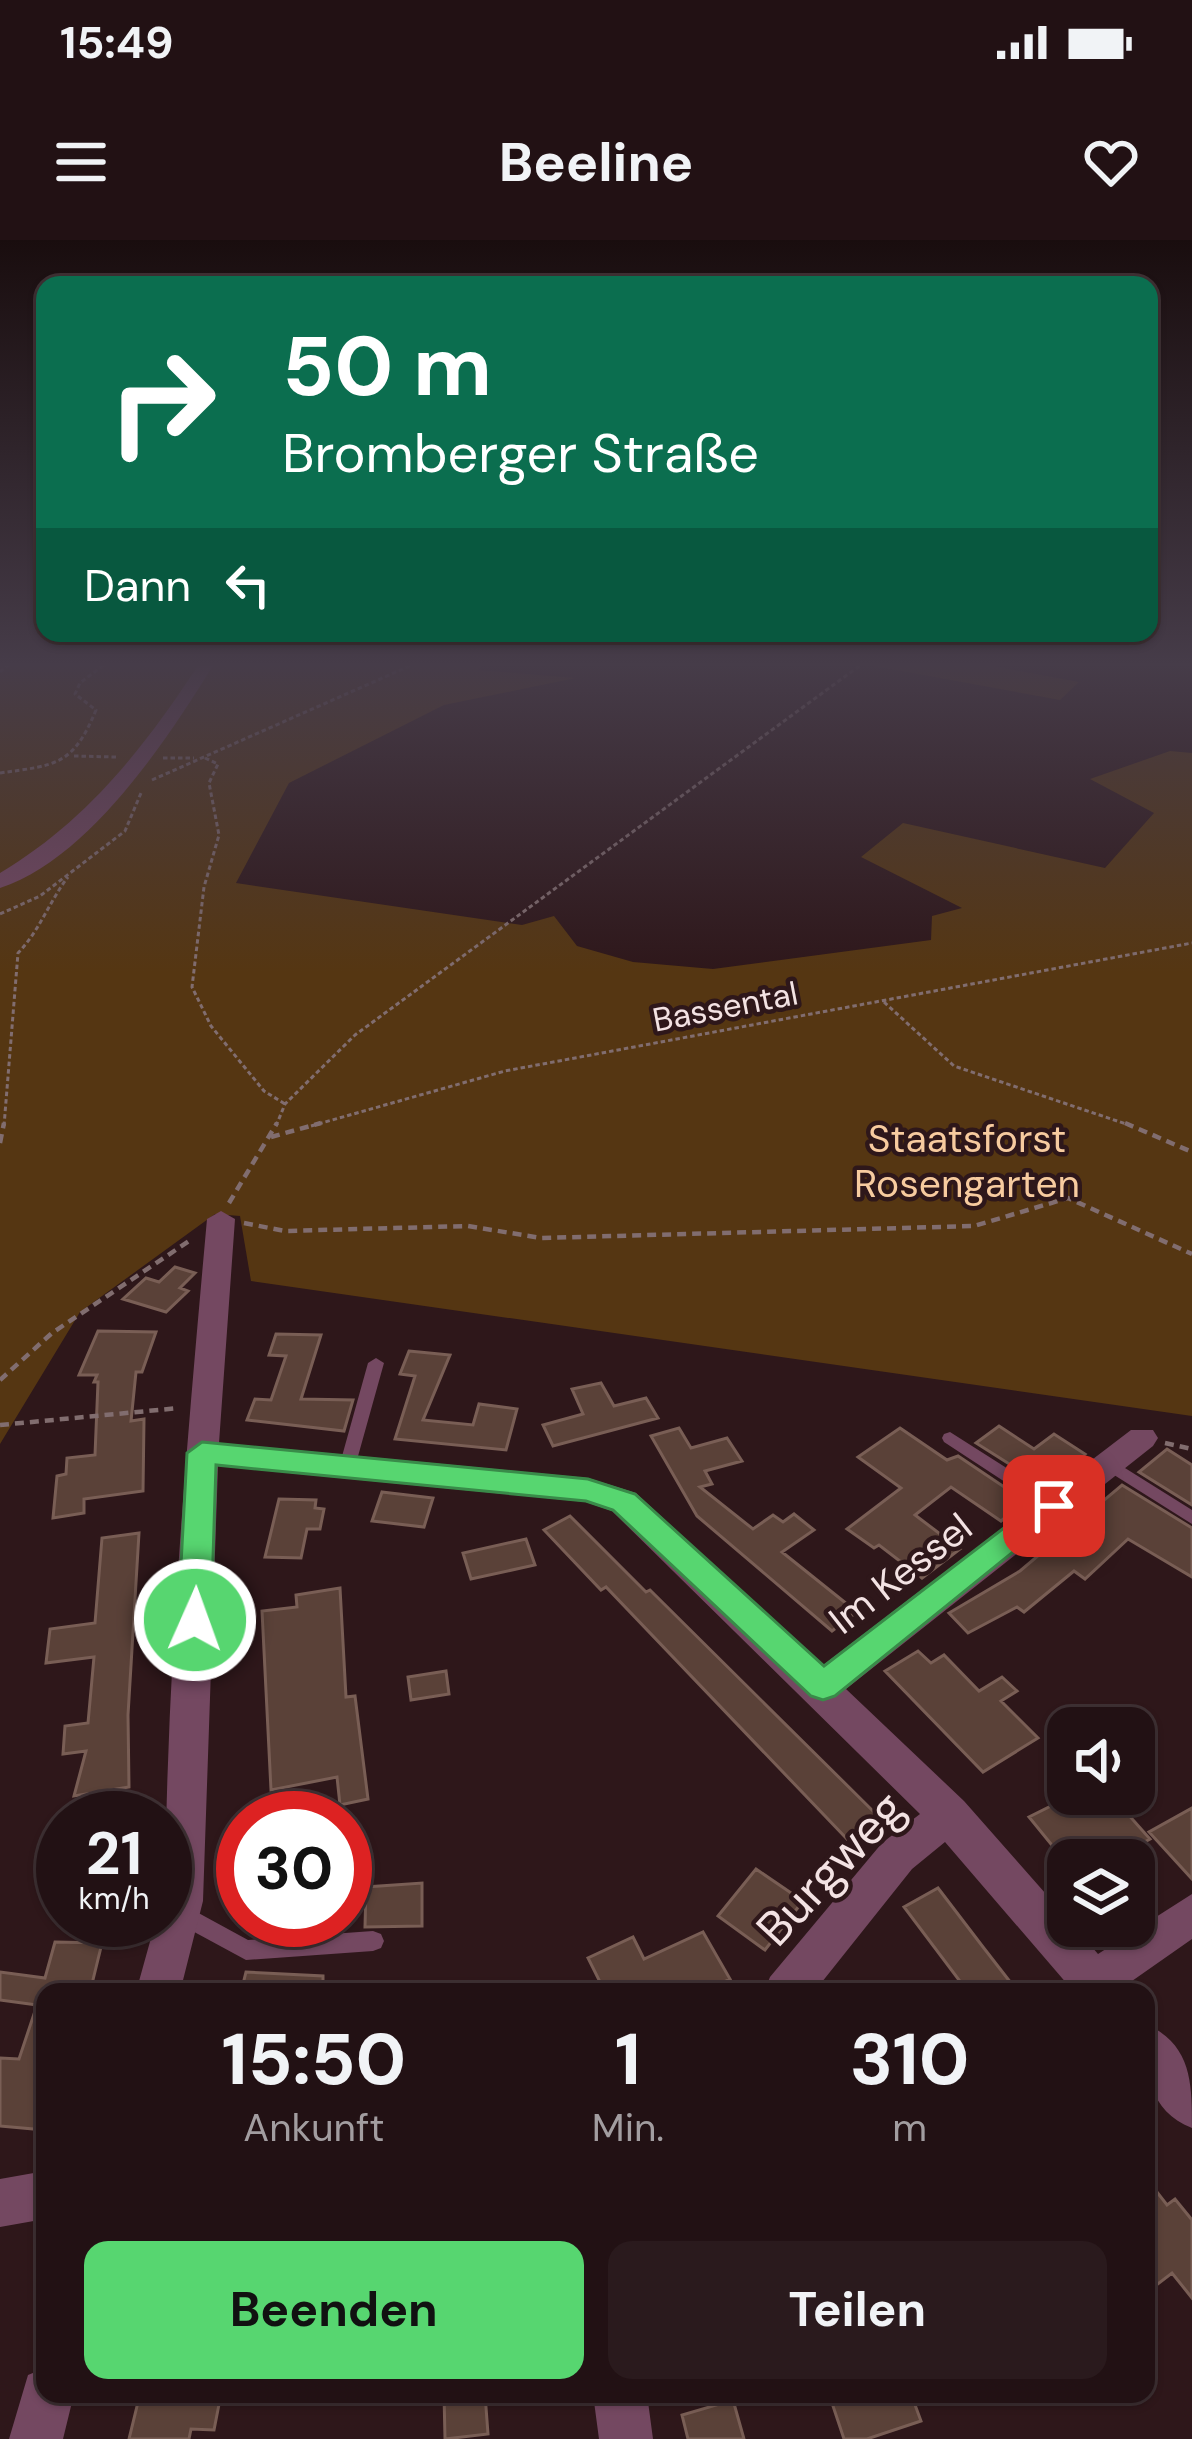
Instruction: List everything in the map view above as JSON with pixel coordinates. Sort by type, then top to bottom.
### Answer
[{"type":"street","points":[[0,882],[86,823],[139,767]]},
{"type":"street","points":[[185,1791],[205,1405],[221,1219]]},
{"type":"street","name":"Im Kessel","points":[[823,1686],[1142,1438]]},
{"type":"street","points":[[202,1453],[588,1490],[624,1502],[823,1686],[950,1814],[1086,1983]]},
{"type":"street","name":"Burgweg","points":[[793,1983],[897,1856],[950,1814]]},
{"type":"street","points":[[1099,1983],[1192,1914]]},
{"type":"street","points":[[160,1983],[170,1947]]},
{"type":"street","points":[[1155,2058],[1192,2104]]},
{"type":"street","points":[[0,2204],[36,2197]]},
{"type":"street","points":[[36,2439],[44,2403]]},
{"type":"street","points":[[621,2403],[626,2439]]},
{"type":"lane","points":[[347,1467],[376,1363]]},
{"type":"lane","points":[[950,1438],[1054,1506]]},
{"type":"lane","points":[[1109,1464],[1192,1518]]},
{"type":"lane","points":[[192,1920],[247,1950],[373,1941]]},
{"type":"path","points":[[0,914],[40,896],[125,831],[145,784],[181,767]]},
{"type":"path","points":[[217,767],[209,783],[219,835],[204,887],[192,987],[224,1042],[264,1091],[285,1104]]},
{"type":"path","points":[[0,1380],[52,1333],[221,1219],[271,1137],[285,1104],[355,1035],[722,767]]},
{"type":"path","points":[[0,1143],[18,953],[37,933],[51,899],[73,871]]},
{"type":"path","name":"Bassental","points":[[271,1137],[505,1071],[1192,943]]},
{"type":"path","points":[[882,1000],[954,1066],[998,1083],[1094,1108],[1192,1152]]},
{"type":"path","points":[[221,1219],[285,1231],[468,1226],[542,1238],[974,1226],[1068,1198],[1192,1254]]},
{"type":"path","points":[[0,1425],[205,1405]]},
{"type":"green space","name":"Staatsforst Rosengarten","points":[[0,767],[322,767],[289,783],[236,883],[522,925],[554,916],[577,946],[633,962],[713,969],[931,940],[932,916],[962,908],[861,857],[903,823],[1105,868],[1154,813],[1090,779],[1125,767],[1192,767],[1192,1416],[251,1281],[240,1216],[215,1214],[80,1312],[0,1444]]},
{"type":"building","points":[[175,1267],[195,1273],[180,1288],[188,1291],[166,1312],[123,1299],[146,1278],[159,1282]]},
{"type":"building","points":[[98,1331],[156,1332],[142,1372],[136,1372],[131,1421],[144,1419],[143,1491],[84,1499],[84,1513],[53,1518],[57,1476],[66,1474],[67,1458],[95,1455],[97,1375],[79,1375]]},
{"type":"building","points":[[276,1334],[321,1335],[301,1399],[353,1400],[344,1431],[247,1420],[255,1399],[271,1400],[286,1356],[269,1355]]},
{"type":"building","points":[[409,1351],[450,1355],[423,1420],[473,1425],[479,1404],[517,1409],[506,1450],[395,1439],[415,1376],[400,1374]]},
{"type":"building","points":[[601,1383],[614,1406],[646,1398],[658,1418],[553,1446],[543,1425],[583,1414],[572,1389]]},
{"type":"building","points":[[999,1426],[1034,1449],[1054,1434],[1085,1454],[1044,1486],[976,1443]]},
{"type":"building","points":[[679,1428],[691,1448],[727,1438],[742,1461],[705,1471],[712,1484],[700,1487],[753,1529],[773,1515],[783,1522],[794,1514],[814,1530],[782,1552],[857,1612],[832,1631],[697,1516],[651,1436]]},
{"type":"building","points":[[900,1428],[947,1460],[958,1456],[1025,1501],[1001,1521],[951,1487],[915,1515],[960,1549],[922,1578],[879,1545],[874,1548],[847,1529],[901,1488],[858,1457]]},
{"type":"building","points":[[1167,1449],[1192,1465],[1192,1505],[1139,1472]]},
{"type":"building","points":[[1122,1485],[1192,1528],[1192,1577],[1128,1539],[1085,1579],[1074,1571],[1024,1612],[1017,1607],[968,1633],[949,1613],[1020,1571]]},
{"type":"building","points":[[382,1492],[433,1498],[424,1527],[372,1521]]},
{"type":"building","points":[[279,1499],[316,1500],[315,1508],[324,1509],[320,1529],[307,1529],[301,1558],[265,1557]]},
{"type":"building","points":[[570,1516],[878,1816],[847,1839],[606,1587],[601,1590],[544,1530]]},
{"type":"building","points":[[139,1533],[128,1715],[129,1787],[75,1791],[86,1751],[63,1754],[65,1726],[88,1723],[94,1657],[46,1663],[50,1629],[95,1623],[102,1538]]},
{"type":"building","points":[[526,1539],[535,1565],[471,1579],[463,1553]]},
{"type":"building","points":[[340,1588],[346,1697],[355,1696],[367,1791],[338,1791],[337,1777],[271,1790],[262,1611],[297,1607],[296,1595]]},
{"type":"building","points":[[918,1651],[931,1663],[944,1655],[979,1691],[1002,1677],[1017,1691],[1001,1701],[1038,1738],[983,1772],[885,1671]]},
{"type":"building","points":[[446,1671],[449,1694],[411,1700],[408,1677]]},
{"type":"building","points":[[1047,1808],[1047,1815],[1129,1815],[1150,1839],[1047,1839],[1029,1817]]},
{"type":"building","points":[[1192,1808],[1192,1879],[1149,1832]]},
{"type":"building","points":[[756,1869],[803,1901],[765,1950],[718,1916]]},
{"type":"building","points":[[422,1883],[422,1926],[372,1927],[372,1887]]},
{"type":"building","points":[[938,1888],[1011,1983],[961,1983],[904,1907]]},
{"type":"building","points":[[703,1932],[730,1979],[721,1983],[600,1983],[588,1958],[633,1937],[644,1959]]},
{"type":"building","points":[[54,1947],[101,1947],[92,1983],[36,1983],[36,2005],[0,2000],[0,1972],[45,1978]]},
{"type":"building","points":[[246,1972],[323,1976],[323,1983],[243,1983]]},
{"type":"building","points":[[36,2008],[36,2129],[0,2126],[0,2058],[19,2059]]},
{"type":"building","points":[[1155,2190],[1167,2205],[1175,2199],[1192,2220],[1192,2298],[1172,2273],[1155,2286]]},
{"type":"building","points":[[138,2403],[219,2403],[214,2430],[191,2429],[189,2439],[129,2439]]},
{"type":"building","points":[[444,2403],[486,2403],[488,2434],[445,2439]]},
{"type":"building","points":[[734,2403],[744,2439],[688,2439],[682,2415]]},
{"type":"building","points":[[832,2403],[914,2403],[921,2421],[867,2439],[844,2439]]},
{"type":"route","points":[[195,1620],[202,1453],[588,1490],[624,1502],[823,1686],[1054,1506]]}]
